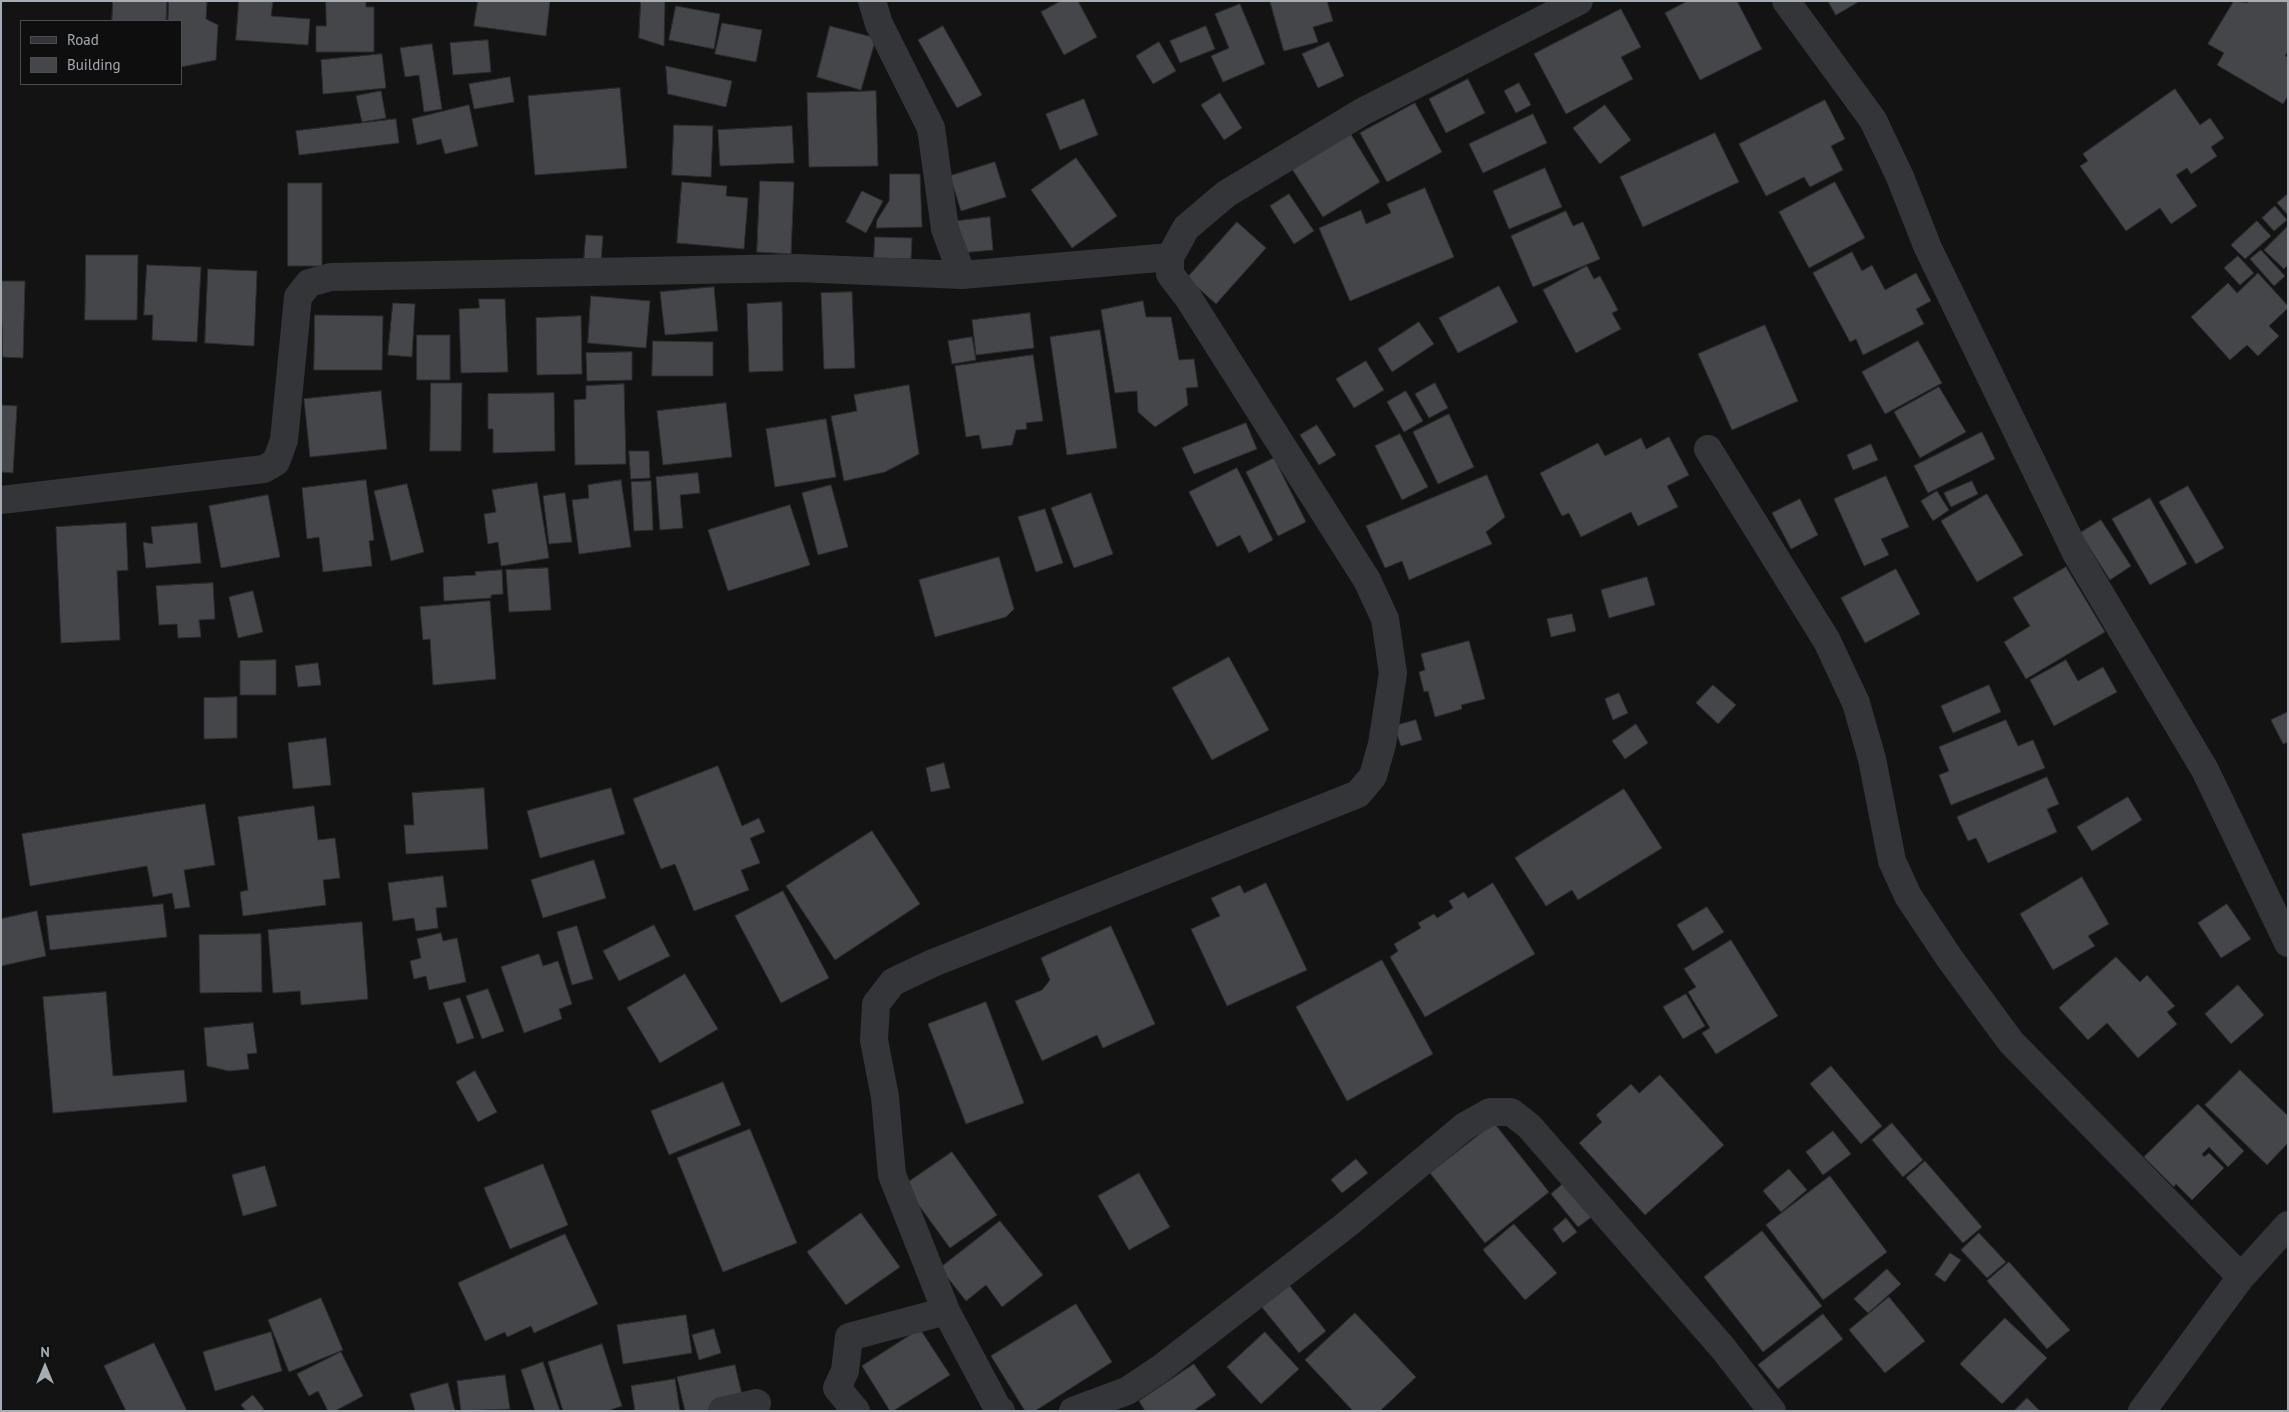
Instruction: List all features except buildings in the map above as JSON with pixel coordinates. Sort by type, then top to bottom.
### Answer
[{"type":"street","points":[[872,1],[879,24],[930,128],[945,229],[962,275]]},
{"type":"street","points":[[1001,1411],[998,1409],[946,1311],[892,1176],[885,1097],[874,1040],[876,1004],[893,982],[933,963],[1358,794],[1373,776],[1382,744],[1393,673],[1385,619],[1367,580],[1189,299],[1170,274],[1170,257],[1186,228],[1226,194],[1362,112],[1579,1]]},
{"type":"street","points":[[1786,1],[1873,120],[1900,177],[1928,248],[2076,553],[2204,770],[2288,944]]},
{"type":"street","points":[[1,500],[264,469],[276,462],[284,440],[298,297],[309,282],[330,277],[797,268],[962,275],[1170,257]]},
{"type":"street","points":[[1708,448],[1827,641],[1856,704],[1872,760],[1892,861],[1908,896],[1950,959],[2011,1042],[2241,1277]]},
{"type":"street","points":[[1073,1411],[1127,1391],[1160,1370],[1346,1224],[1465,1126],[1490,1112],[1511,1112],[1529,1126],[1722,1347],[1772,1411]]},
{"type":"street","points":[[2142,1411],[2241,1277],[2288,1225]]},
{"type":"street","points":[[856,1411],[838,1388],[844,1371],[849,1337],[946,1311]]},
{"type":"street","points":[[722,1411],[757,1403]]}]
